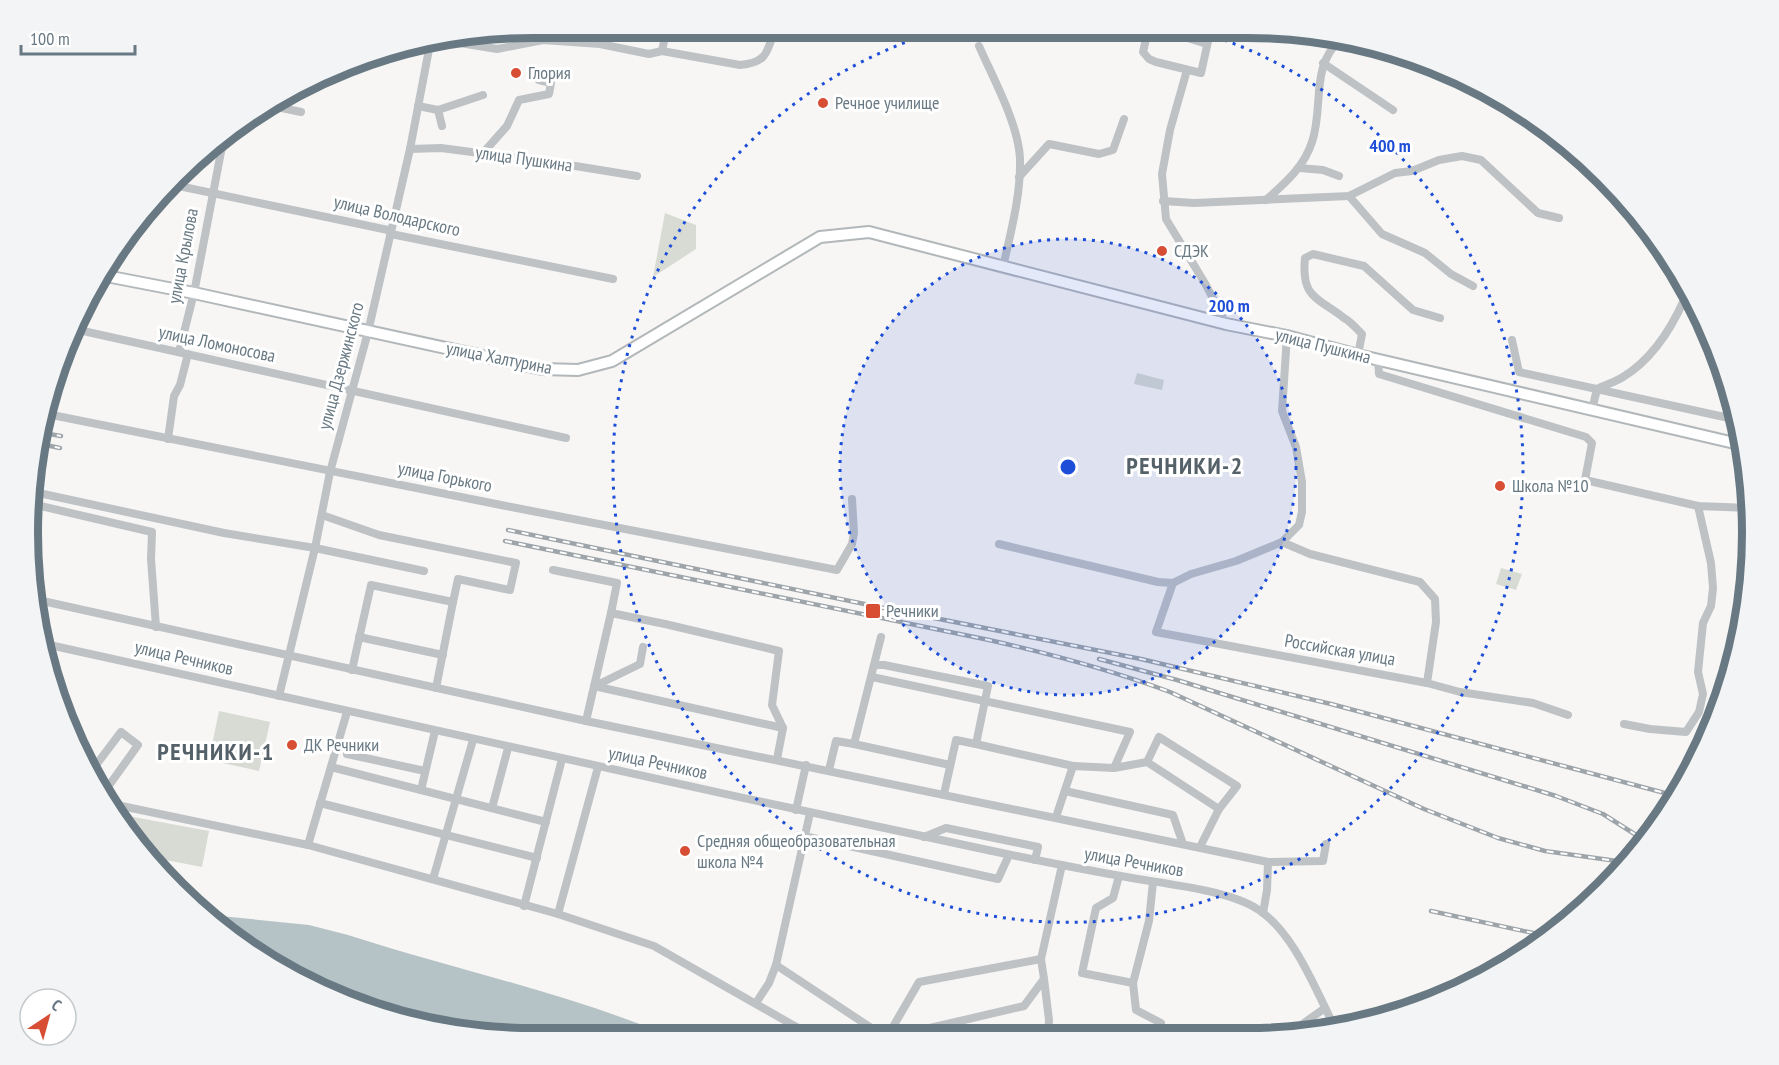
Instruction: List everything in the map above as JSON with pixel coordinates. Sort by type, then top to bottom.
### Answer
[{"type":"main road","name":"улица Пушкина","points":[[869,232],[1226,324],[1287,336],[1358,356],[1733,443]]},
{"type":"main road","name":"улица Халтурина","points":[[109,277],[542,369],[578,370],[612,361],[820,237],[869,232]]},
{"type":"street","points":[[662,51],[665,38]]},
{"type":"street","points":[[461,43],[496,49],[543,39],[600,44],[649,54],[662,51],[740,66],[753,64],[765,57],[769,38]]},
{"type":"street","points":[[1146,38],[1143,50],[1145,56],[1156,62],[1201,73],[1208,38]]},
{"type":"street","points":[[1187,38],[1207,44]]},
{"type":"street","points":[[979,46],[1010,117],[1020,156],[1017,204],[1003,267]]},
{"type":"street","points":[[1266,200],[1299,168],[1312,143],[1317,125],[1323,63],[1334,46]]},
{"type":"street","name":"улица Дзержинского","points":[[279,696],[315,548],[330,472],[353,391],[391,234],[429,49]]},
{"type":"street","points":[[1323,63],[1394,110]]},
{"type":"street","points":[[1187,70],[1170,130],[1162,174],[1163,201],[1166,219],[1206,285],[1226,324]]},
{"type":"street","points":[[483,153],[507,126],[519,100],[549,94],[551,82],[539,80]]},
{"type":"street","points":[[418,106],[438,110],[483,95]]},
{"type":"street","points":[[279,107],[301,112]]},
{"type":"street","points":[[438,110],[442,126]]},
{"type":"street","points":[[1018,177],[1049,144],[1099,153],[1113,150],[1124,119]]},
{"type":"street","name":"улица Крылова","points":[[168,439],[174,396],[180,385],[194,293],[221,148]]},
{"type":"street","name":"улица Пушкина","points":[[410,149],[441,148],[637,176]]},
{"type":"street","points":[[1163,201],[1194,203],[1349,196],[1395,172],[1412,171],[1439,160],[1462,156],[1481,160],[1538,213],[1559,218]]},
{"type":"street","points":[[1299,168],[1323,170],[1339,176]]},
{"type":"street","name":"улица Володарского","points":[[178,186],[388,230],[391,234],[613,279]]},
{"type":"street","points":[[1349,196],[1382,234],[1419,250],[1450,274],[1473,286]]},
{"type":"street","points":[[1358,356],[1362,334],[1309,291],[1303,276],[1305,258],[1313,254],[1364,267],[1413,310],[1440,318]]},
{"type":"street","points":[[1592,410],[1597,390],[1623,377],[1643,361],[1674,323],[1683,301]]},
{"type":"street","name":"улица Ломоносова","points":[[81,331],[566,438]]},
{"type":"street","points":[[999,544],[1158,582],[1173,583],[1191,574],[1236,561],[1282,542],[1299,525],[1302,512],[1302,482],[1296,447],[1282,411],[1287,336]]},
{"type":"street","points":[[1512,340],[1519,372],[1728,418]]},
{"type":"street","points":[[1378,360],[1379,374],[1586,437],[1592,443],[1585,480],[1698,506],[1740,508]]},
{"type":"street","name":"улица Горького","points":[[52,415],[330,472],[837,570],[852,544],[854,532],[852,499]]},
{"type":"street","points":[[40,493],[224,533],[315,548],[424,571]]},
{"type":"street","points":[[39,506],[152,532],[151,559],[156,627]]},
{"type":"street","points":[[1624,724],[1686,732],[1699,712],[1703,694],[1698,672],[1704,623],[1711,606],[1713,588],[1711,563],[1698,506]]},
{"type":"street","points":[[322,515],[379,535],[516,563],[510,590],[458,579],[436,688]]},
{"type":"street","points":[[1282,542],[1310,554],[1420,582],[1435,599],[1436,622],[1427,683]]},
{"type":"street","points":[[553,570],[617,583],[586,721]]},
{"type":"street","name":"Российская улица","points":[[1173,583],[1156,632],[1427,683],[1460,692],[1533,703],[1568,715]]},
{"type":"street","points":[[352,670],[371,585],[453,602]]},
{"type":"street","points":[[43,601],[586,721],[1268,862],[1323,861],[1326,844]]},
{"type":"street","points":[[611,613],[779,651],[772,705],[783,728],[777,759]]},
{"type":"street","points":[[359,637],[443,655]]},
{"type":"street","points":[[854,744],[881,637]]},
{"type":"street","name":"улица Речников","points":[[51,645],[796,810],[1239,901],[1254,907],[1263,914],[1287,939],[1331,1020]]},
{"type":"street","points":[[594,686],[639,664],[643,647]]},
{"type":"street","points":[[874,665],[884,665],[988,686],[976,744]]},
{"type":"street","points":[[872,677],[1130,732],[1114,768]]},
{"type":"street","points":[[594,686],[783,728]]},
{"type":"street","points":[[308,845],[347,712]]},
{"type":"street","points":[[421,790],[435,731]]},
{"type":"street","points":[[96,765],[121,732],[138,745],[108,787]]},
{"type":"street","points":[[1146,762],[1159,737],[1236,786],[1219,809],[1200,848]]},
{"type":"street","points":[[433,879],[473,740]]},
{"type":"street","points":[[944,794],[956,740],[1073,766],[1114,768],[1146,762],[1219,809]]},
{"type":"street","points":[[828,770],[836,741],[951,765]]},
{"type":"street","points":[[492,808],[508,748]]},
{"type":"street","points":[[347,754],[425,771]]},
{"type":"street","points":[[524,906],[561,759]]},
{"type":"street","points":[[796,810],[806,765]]},
{"type":"street","points":[[1056,817],[1073,766]]},
{"type":"street","points":[[331,767],[546,822]]},
{"type":"street","points":[[558,914],[598,767]]},
{"type":"street","points":[[1065,791],[1173,814],[1183,844]]},
{"type":"street","points":[[320,803],[537,858]]},
{"type":"street","points":[[120,806],[308,845],[558,914],[654,946],[799,1028]]},
{"type":"street","points":[[756,1003],[769,984],[776,965],[810,813]]},
{"type":"street","points":[[924,837],[946,828],[1038,847],[1035,860]]},
{"type":"street","points":[[804,836],[998,879],[1009,855]]},
{"type":"street","points":[[1263,914],[1268,862]]},
{"type":"street","points":[[1049,1028],[1041,959],[1062,865]]},
{"type":"street","points":[[1119,876],[1113,898],[1095,908],[1082,973],[1133,983]]},
{"type":"street","points":[[1154,882],[1149,921],[1133,983],[1136,1010],[1161,1023]]},
{"type":"street","points":[[893,1028],[919,982],[1041,959]]},
{"type":"street","points":[[776,965],[874,1028]]},
{"type":"street","points":[[927,1028],[1024,1006],[1044,979]]},
{"type":"street","points":[[1303,1024],[1325,1008]]},
{"type":"shaded area","points":[[665,213],[696,225],[696,249],[653,277]]},
{"type":"shaded area","points":[[1137,373],[1164,380],[1162,390],[1134,384]]},
{"type":"shaded area","points":[[1501,568],[1522,574],[1516,590],[1496,584]]},
{"type":"shaded area","points":[[219,711],[270,722],[259,771],[209,760]]},
{"type":"shaded area","points":[[127,816],[209,831],[202,867],[160,859]]},
{"type":"shaded area","points":[[220,916],[309,925],[593,1007],[650,1028],[500,1026],[436,1018],[404,1011],[343,990],[314,976],[257,944]]},
{"type":"railway","points":[[47,434],[61,436]]},
{"type":"railway","points":[[46,445],[60,448]]},
{"type":"railway","points":[[508,530],[1141,659],[1331,704],[1667,794]]},
{"type":"railway","points":[[505,541],[989,640],[1081,663],[1170,692],[1424,809],[1498,838],[1545,851],[1617,861]]},
{"type":"railway","points":[[1099,659],[1177,680],[1556,796],[1603,814],[1637,836]]},
{"type":"railway","points":[[1431,911],[1536,934]]},
{"type":"place","name":"Глория","points":[[516,73]]},
{"type":"place","name":"Речное училище","points":[[823,103]]},
{"type":"place","name":"СДЭК","points":[[1162,251]]},
{"type":"place","name":"Школа №10","points":[[1500,486]]},
{"type":"place","name":"Речники","points":[[873,611]]},
{"type":"place","name":"ДК Речники","points":[[292,745]]},
{"type":"place","name":"Средняя общеобразовательная школа №4","points":[[685,851]]},
{"type":"district","name":"РЕЧНИКИ-2","points":[[1185,466]]},
{"type":"district","name":"РЕЧНИКИ-1","points":[[216,752]]}]
